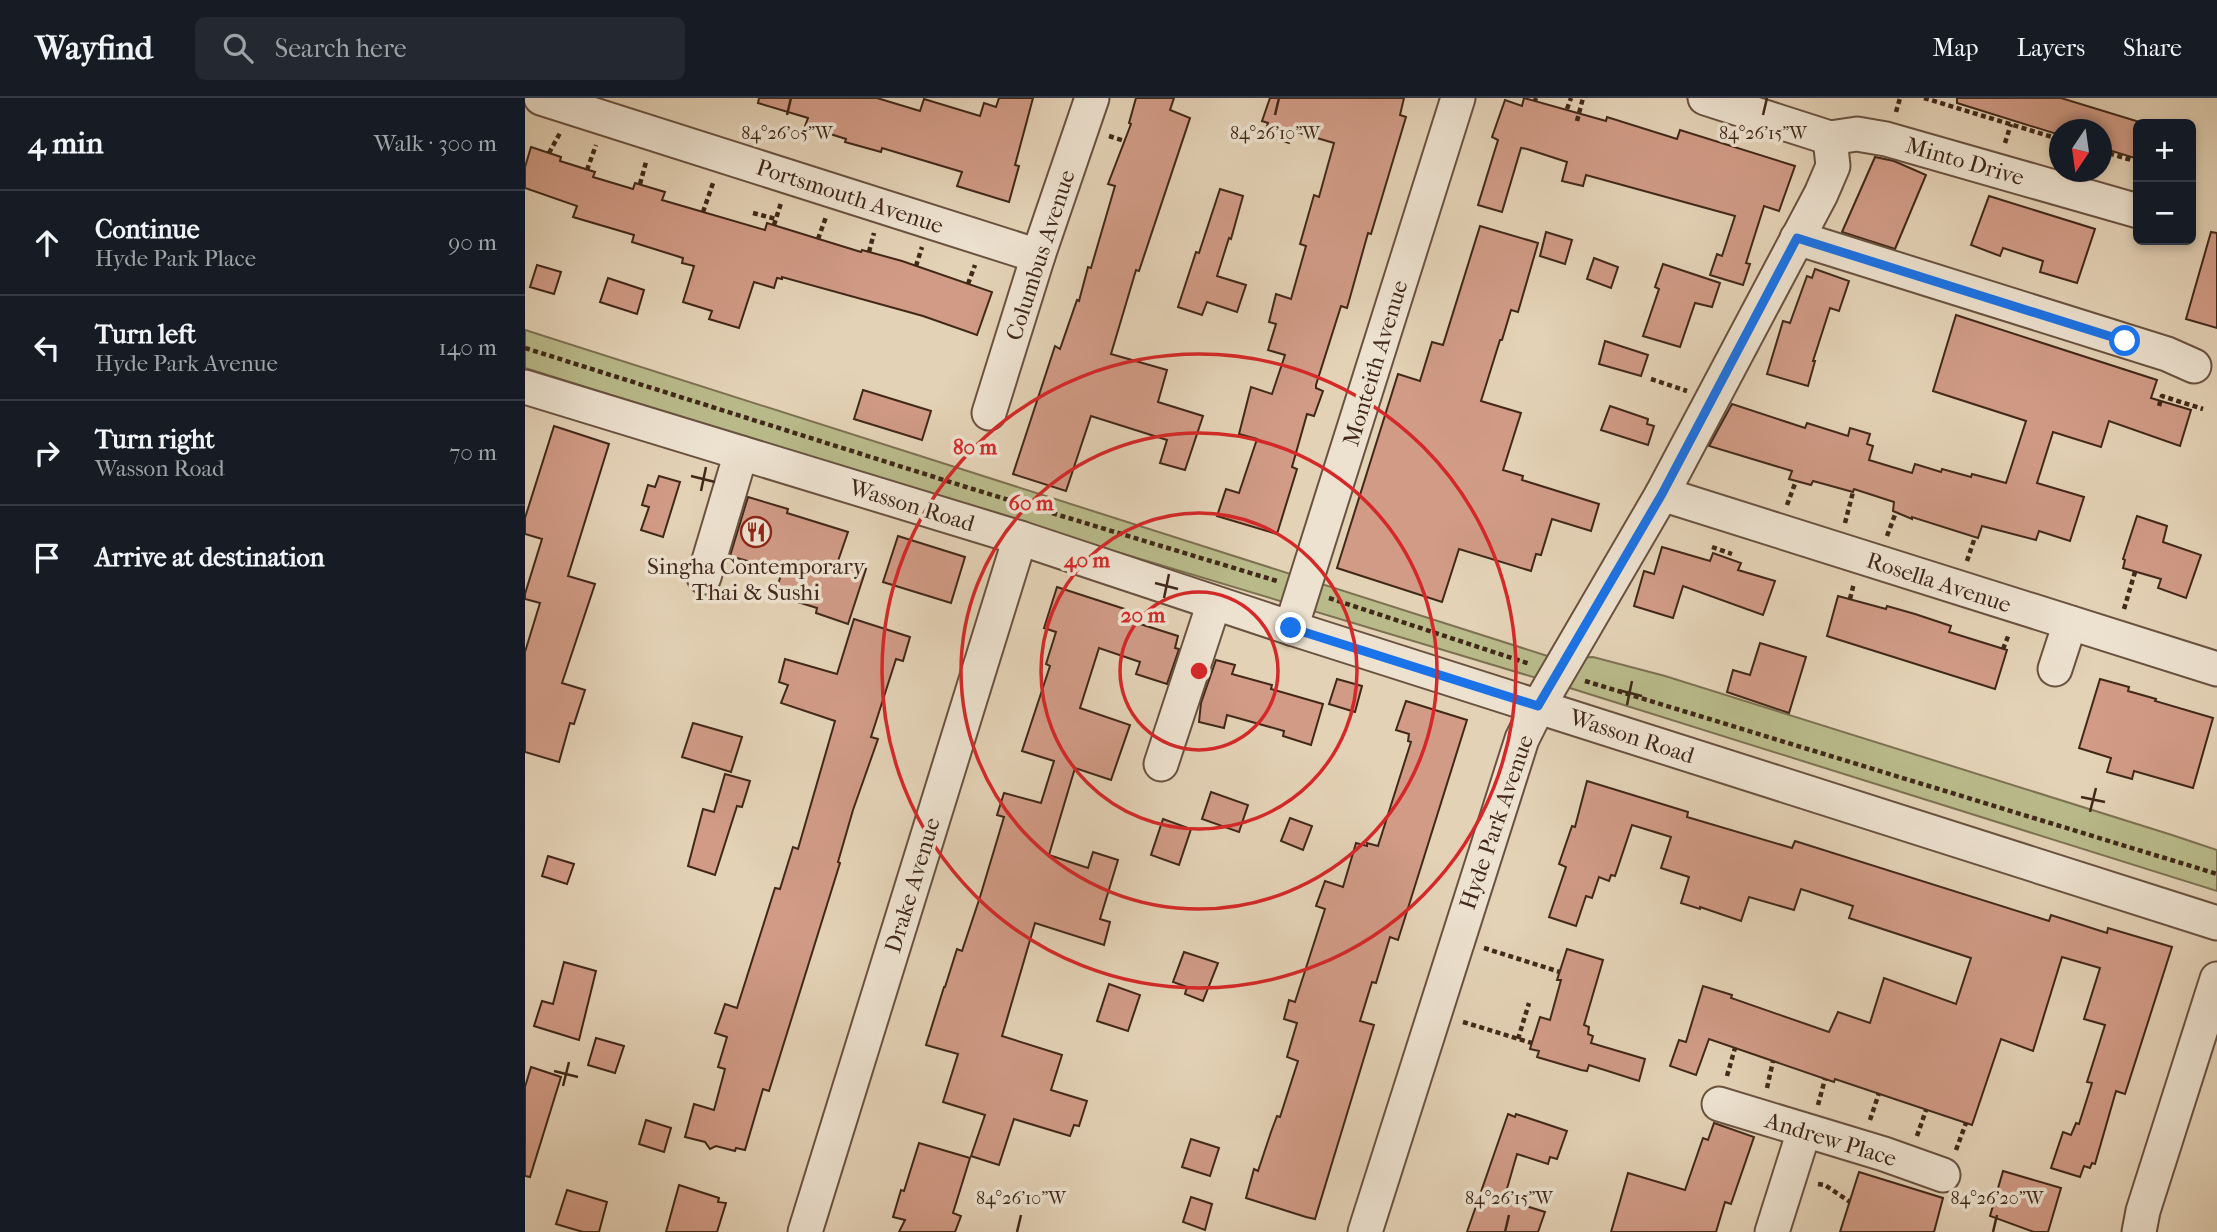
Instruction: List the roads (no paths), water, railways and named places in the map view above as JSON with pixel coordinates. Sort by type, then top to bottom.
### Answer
[{"type":"street","name":"Portsmouth Avenue","points":[[541,98],[1038,256]]},
{"type":"street","name":"Columbus Avenue","points":[[989,412],[1092,98]]},
{"type":"street","name":"Monteith Avenue","points":[[1291,628],[1458,98]]},
{"type":"street","points":[[1705,98],[1830,138]]},
{"type":"street","name":"Minto Drive","points":[[1830,138],[1857,134],[1887,139],[2133,210]]},
{"type":"street","name":"Hyde Park Avenue","points":[[1366,1232],[1433,1013],[1522,739],[1538,706],[1662,494],[1821,194],[1833,166],[1830,138]]},
{"type":"street","points":[[1797,238],[2157,351],[2194,366]]},
{"type":"street","name":"Wasson Road","points":[[525,388],[1020,538],[1291,628],[2217,923]]},
{"type":"street","points":[[704,577],[741,453]]},
{"type":"street","name":"Rosella Avenue","points":[[1662,494],[2217,669]]},
{"type":"street","name":"Drake Avenue","points":[[805,1232],[1020,538]]},
{"type":"street","points":[[1161,764],[1214,603]]},
{"type":"street","points":[[2055,669],[2070,623]]},
{"type":"street","points":[[2139,1232],[2143,1211],[2217,979]]},
{"type":"street","name":"Andrew Place","points":[[1722,1092],[1811,1120],[1884,1154],[1949,1164]]},
{"type":"street","points":[[1772,1232],[1811,1120]]},
{"type":"place","name":"Singha Contemporary Thai & Sushi","points":[[756,532]]}]
